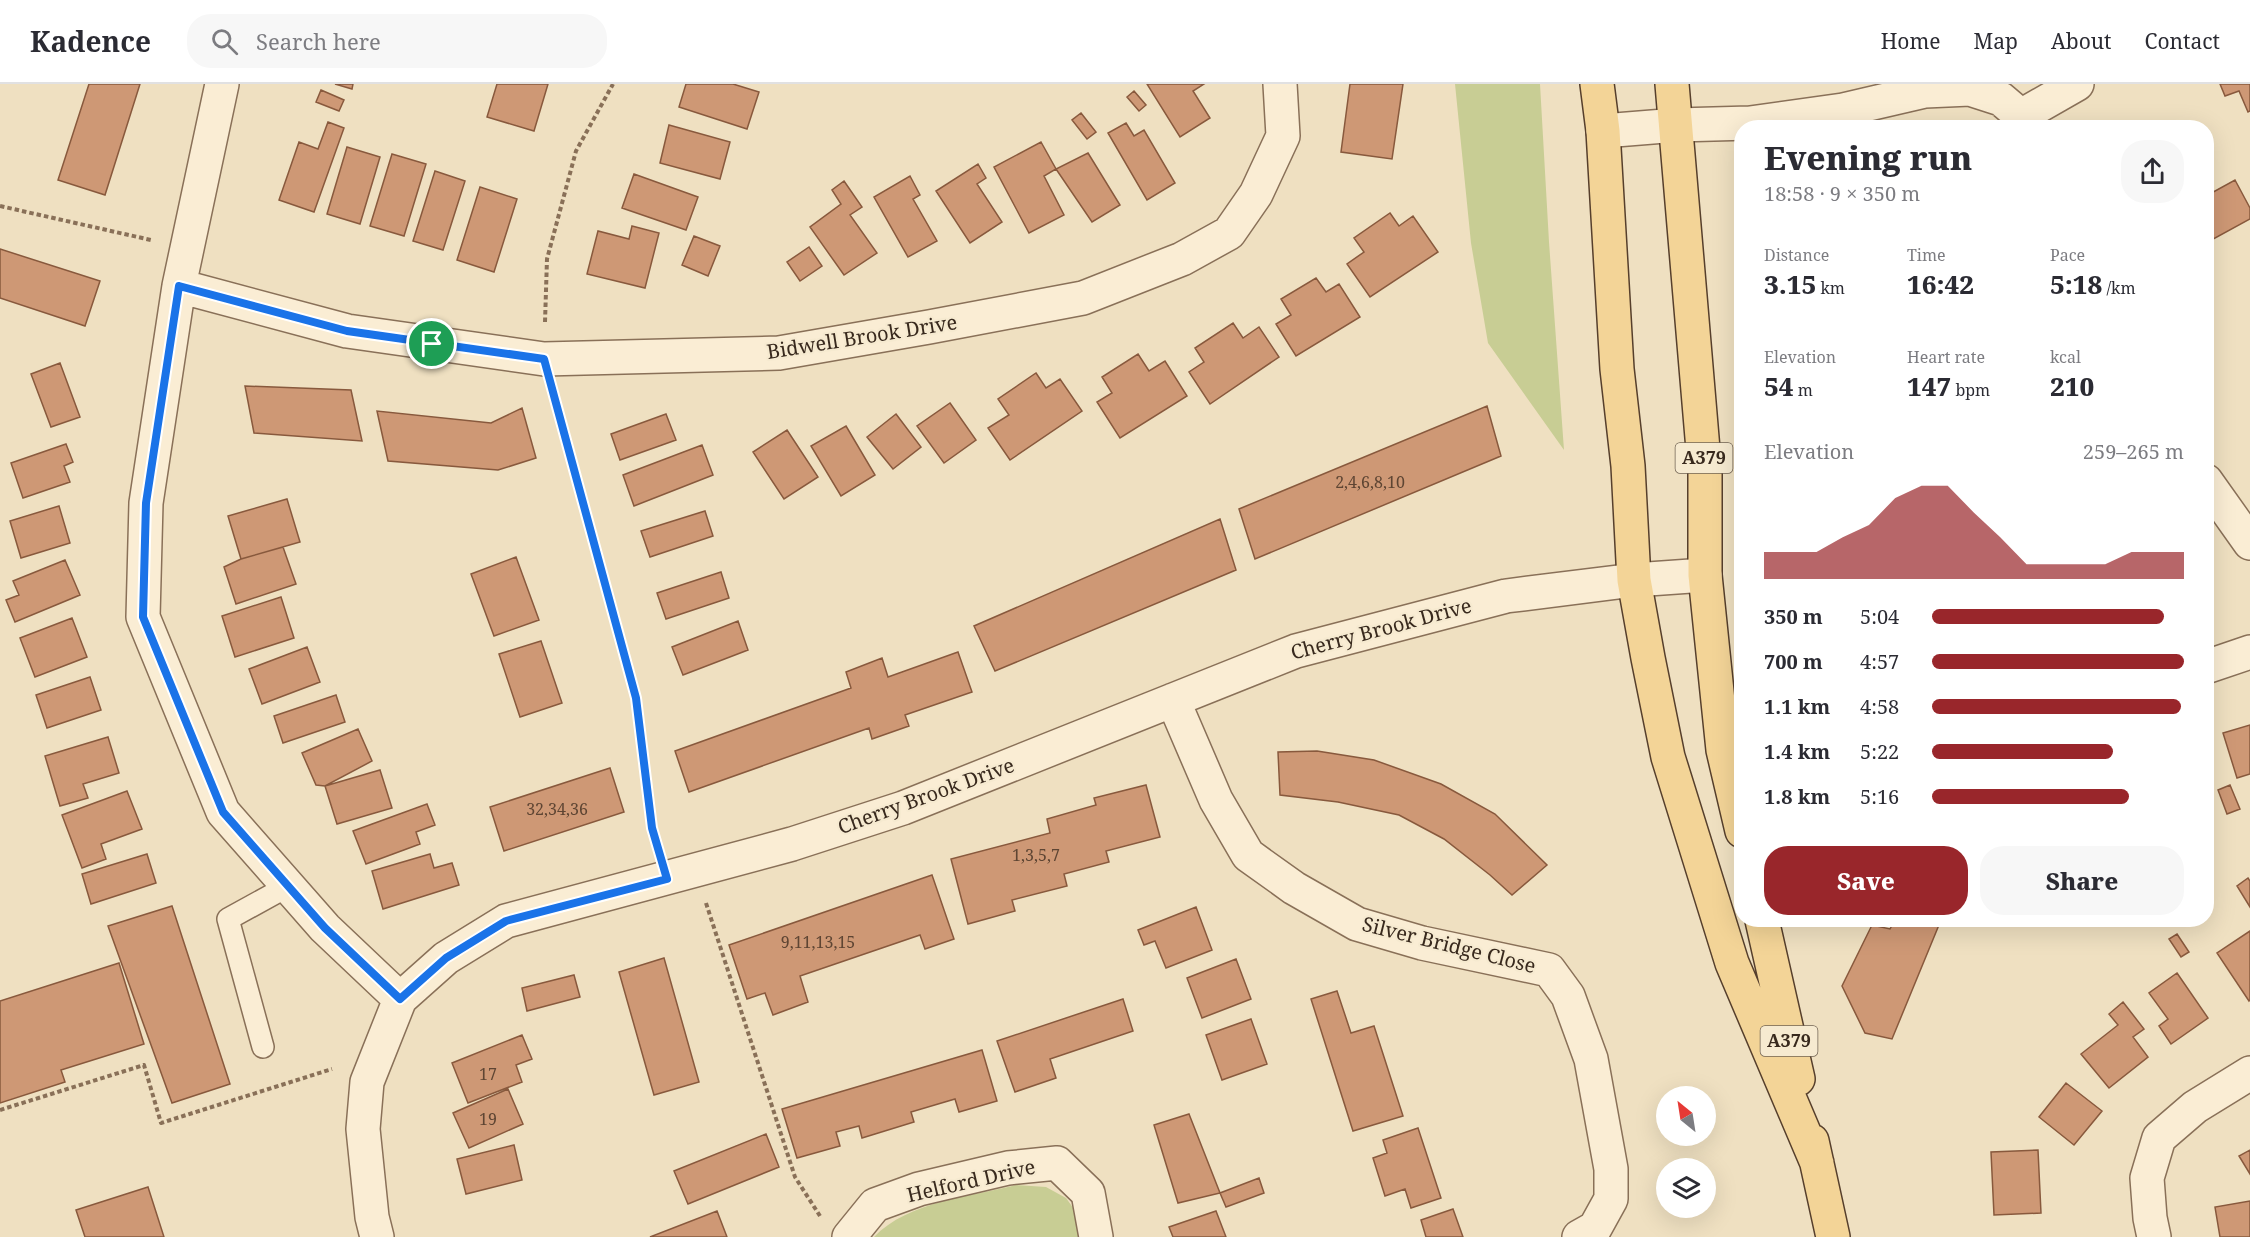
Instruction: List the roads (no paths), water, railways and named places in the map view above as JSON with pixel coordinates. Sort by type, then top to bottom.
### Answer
[{"type":"main road","name":"A379","points":[[1597,84],[1603,131],[1617,369],[1628,466],[1635,580],[1668,758],[1732,963],[1817,1163]]},
{"type":"main road","name":"A379","points":[[1672,84],[1705,473],[1705,575],[1723,750],[1734,797]]},
{"type":"main road","name":"A379","points":[[1764,927],[1833,1237]]},
{"type":"street","points":[[222,84],[179,286],[146,503],[143,617],[223,812],[325,928],[400,999]]},
{"type":"street","name":"Bidwell Brook Drive","points":[[179,286],[347,331],[544,359],[779,353],[1083,298],[1182,258],[1229,233],[1256,194],[1283,136],[1280,84]]},
{"type":"street","points":[[2027,120],[2077,84]]},
{"type":"street","points":[[1772,120],[1844,110],[1927,88],[1970,89],[2001,99],[2022,120]]},
{"type":"street","points":[[1603,131],[1677,124],[1734,123]]},
{"type":"street","points":[[2214,492],[2250,543]]},
{"type":"street","name":"Cherry Brook Drive","points":[[377,1237],[372,1217],[363,1129],[367,1082],[400,999],[446,958],[506,921],[792,844],[903,808],[1296,651],[1506,596],[1635,580],[1705,575]]},
{"type":"street","points":[[2214,664],[2250,652]]},
{"type":"street","name":"Silver Bridge Close","points":[[1173,700],[1216,800],[1248,855],[1294,888],[1357,924],[1422,943],[1550,970],[1568,996],[1591,1059],[1611,1169],[1611,1199],[1594,1228],[1579,1237]]},
{"type":"street","points":[[2154,1237],[2147,1178],[2159,1138],[2195,1107],[2250,1073]]},
{"type":"street","name":"Helford Drive","points":[[849,1237],[875,1205],[919,1189],[1008,1168],[1057,1163],[1088,1193],[1096,1237]]},
{"type":"lane","points":[[263,1047],[228,919],[288,886]]}]
